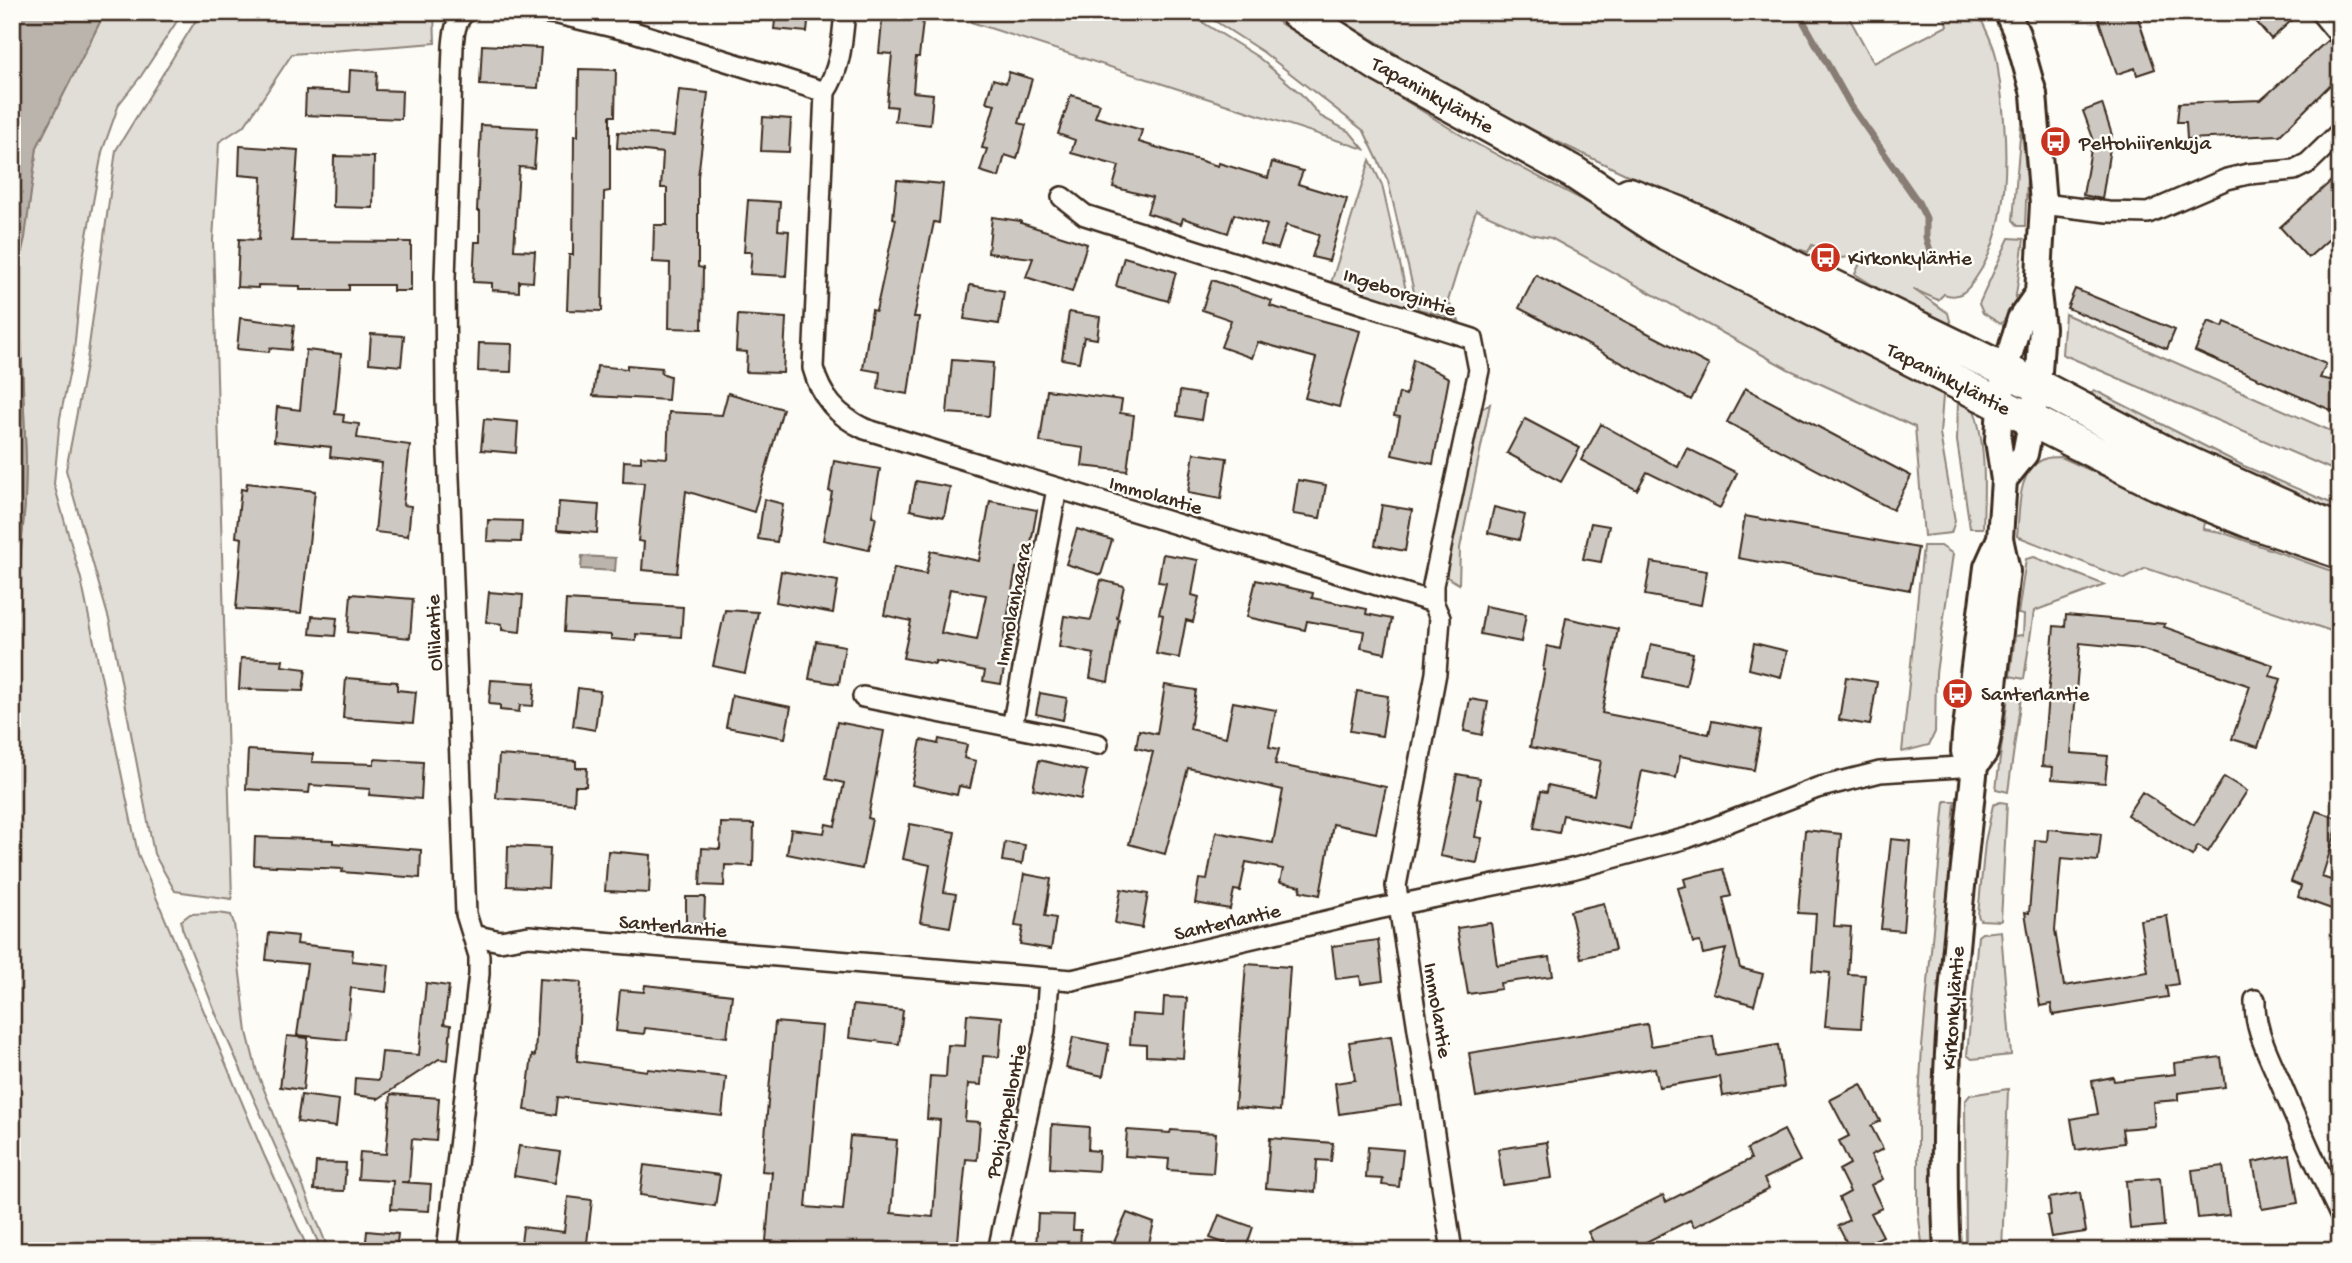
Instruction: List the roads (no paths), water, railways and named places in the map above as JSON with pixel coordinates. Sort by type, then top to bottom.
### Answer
[{"type":"main road","name":"Tapaninkyläntie","points":[[1296,12],[1380,66],[1573,172],[1678,240],[2156,483],[2249,522],[2340,552]]},
{"type":"main road","name":"Tapaninkyläntie","points":[[1573,172],[1679,213],[2038,386],[2164,452],[2340,532]]},
{"type":"street","name":"Ollilantie","points":[[447,1251],[479,974],[479,956],[466,914],[446,400],[445,305],[453,46],[455,28],[460,16],[465,12]]},
{"type":"street","points":[[540,12],[634,32],[825,92],[839,61],[845,12]]},
{"type":"street","name":"Kirkonkyläntie","points":[[2004,480],[2025,454],[2038,386],[2042,328],[2038,293],[2043,204],[2034,94],[2017,34],[2007,12]]},
{"type":"street","points":[[2320,12],[2340,36]]},
{"type":"street","name":"Immolantie","points":[[825,92],[813,368],[824,396],[848,421],[864,429],[1057,489],[1148,514],[1433,602],[1440,618],[1436,673],[1396,887],[1452,1251]]},
{"type":"street","points":[[2043,204],[2108,212],[2148,213],[2227,179],[2248,174],[2294,170],[2308,163],[2340,132]]},
{"type":"street","name":"Ingeborgintie","points":[[1062,197],[1085,215],[1473,339],[1479,370],[1433,585],[1433,602]]},
{"type":"street","name":"Kirkonkyläntie","points":[[1947,1251],[1946,1074],[1958,919],[1975,766],[1964,752],[1965,735],[1987,567],[2000,538],[2004,480],[1998,440],[2005,370],[2020,319],[2038,293]]},
{"type":"street","name":"Immolanhaara","points":[[1012,727],[1057,489]]},
{"type":"street","points":[[863,697],[1098,744]]},
{"type":"street","name":"Santerlantie","points":[[473,935],[500,941],[529,936],[1072,980],[1378,909],[1567,870],[1687,838],[1817,788],[1880,772],[1975,766]]},
{"type":"street","name":"Pohjanpellontie","points":[[998,1251],[1045,1032],[1049,979]]},
{"type":"street","points":[[2255,1000],[2255,1017],[2260,1036],[2340,1215]]},
{"type":"waterway","points":[[1795,12],[1802,19],[1851,106],[1918,202],[1926,218],[1926,237],[1930,252],[1935,258],[1952,263]]},
{"type":"place","name":"Peltohiirenkuja","points":[[2056,142]]},
{"type":"place","name":"Kirkonkyläntie","points":[[1825,257]]},
{"type":"place","name":"Santerlantie","points":[[1958,693]]}]
